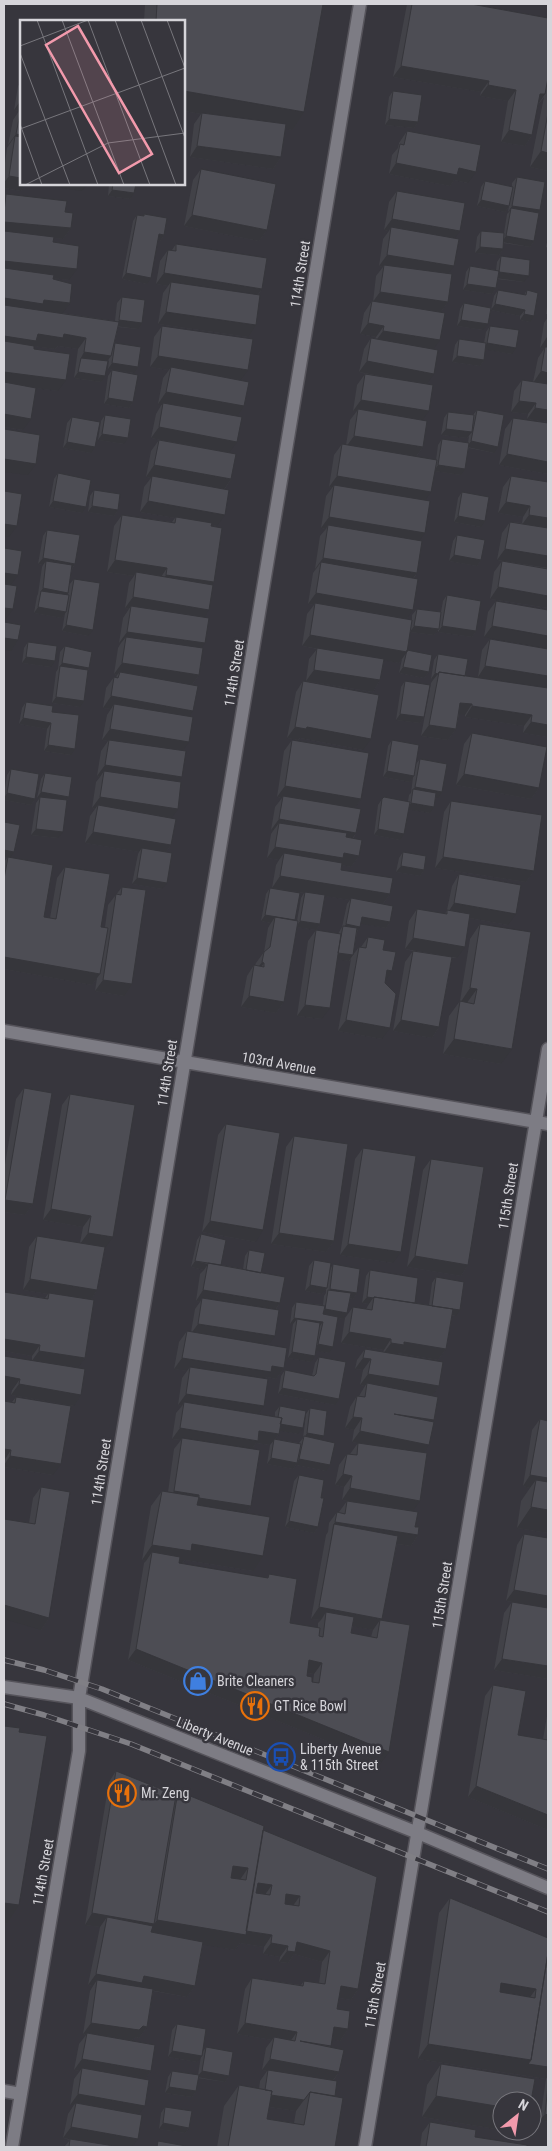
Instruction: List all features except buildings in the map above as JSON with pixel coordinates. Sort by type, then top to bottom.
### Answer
[{"type":"street","name":"114th Street","points":[[12,2147],[79,1751],[79,1698],[360,4]]},
{"type":"street","name":"103rd Avenue","points":[[4,1031],[542,1123]]},
{"type":"street","name":"115th Street","points":[[365,2147],[542,1123],[548,1048]]},
{"type":"street","name":"Liberty Avenue","points":[[4,1687],[79,1698],[418,1833],[548,1888]]},
{"type":"street","points":[[4,2091],[21,2094]]},
{"type":"railway","points":[[4,1660],[44,1670],[102,1689],[548,1869]]},
{"type":"railway","points":[[4,1704],[44,1715],[131,1744],[548,1912]]},
{"type":"place","name":"Brite Cleaners","points":[[198,1681]]},
{"type":"place","name":"GT Rice Bowl","points":[[255,1706]]},
{"type":"place","name":"Liberty Avenue & 115th Street","points":[[281,1757]]},
{"type":"place","name":"Mr. Zeng","points":[[122,1793]]}]
